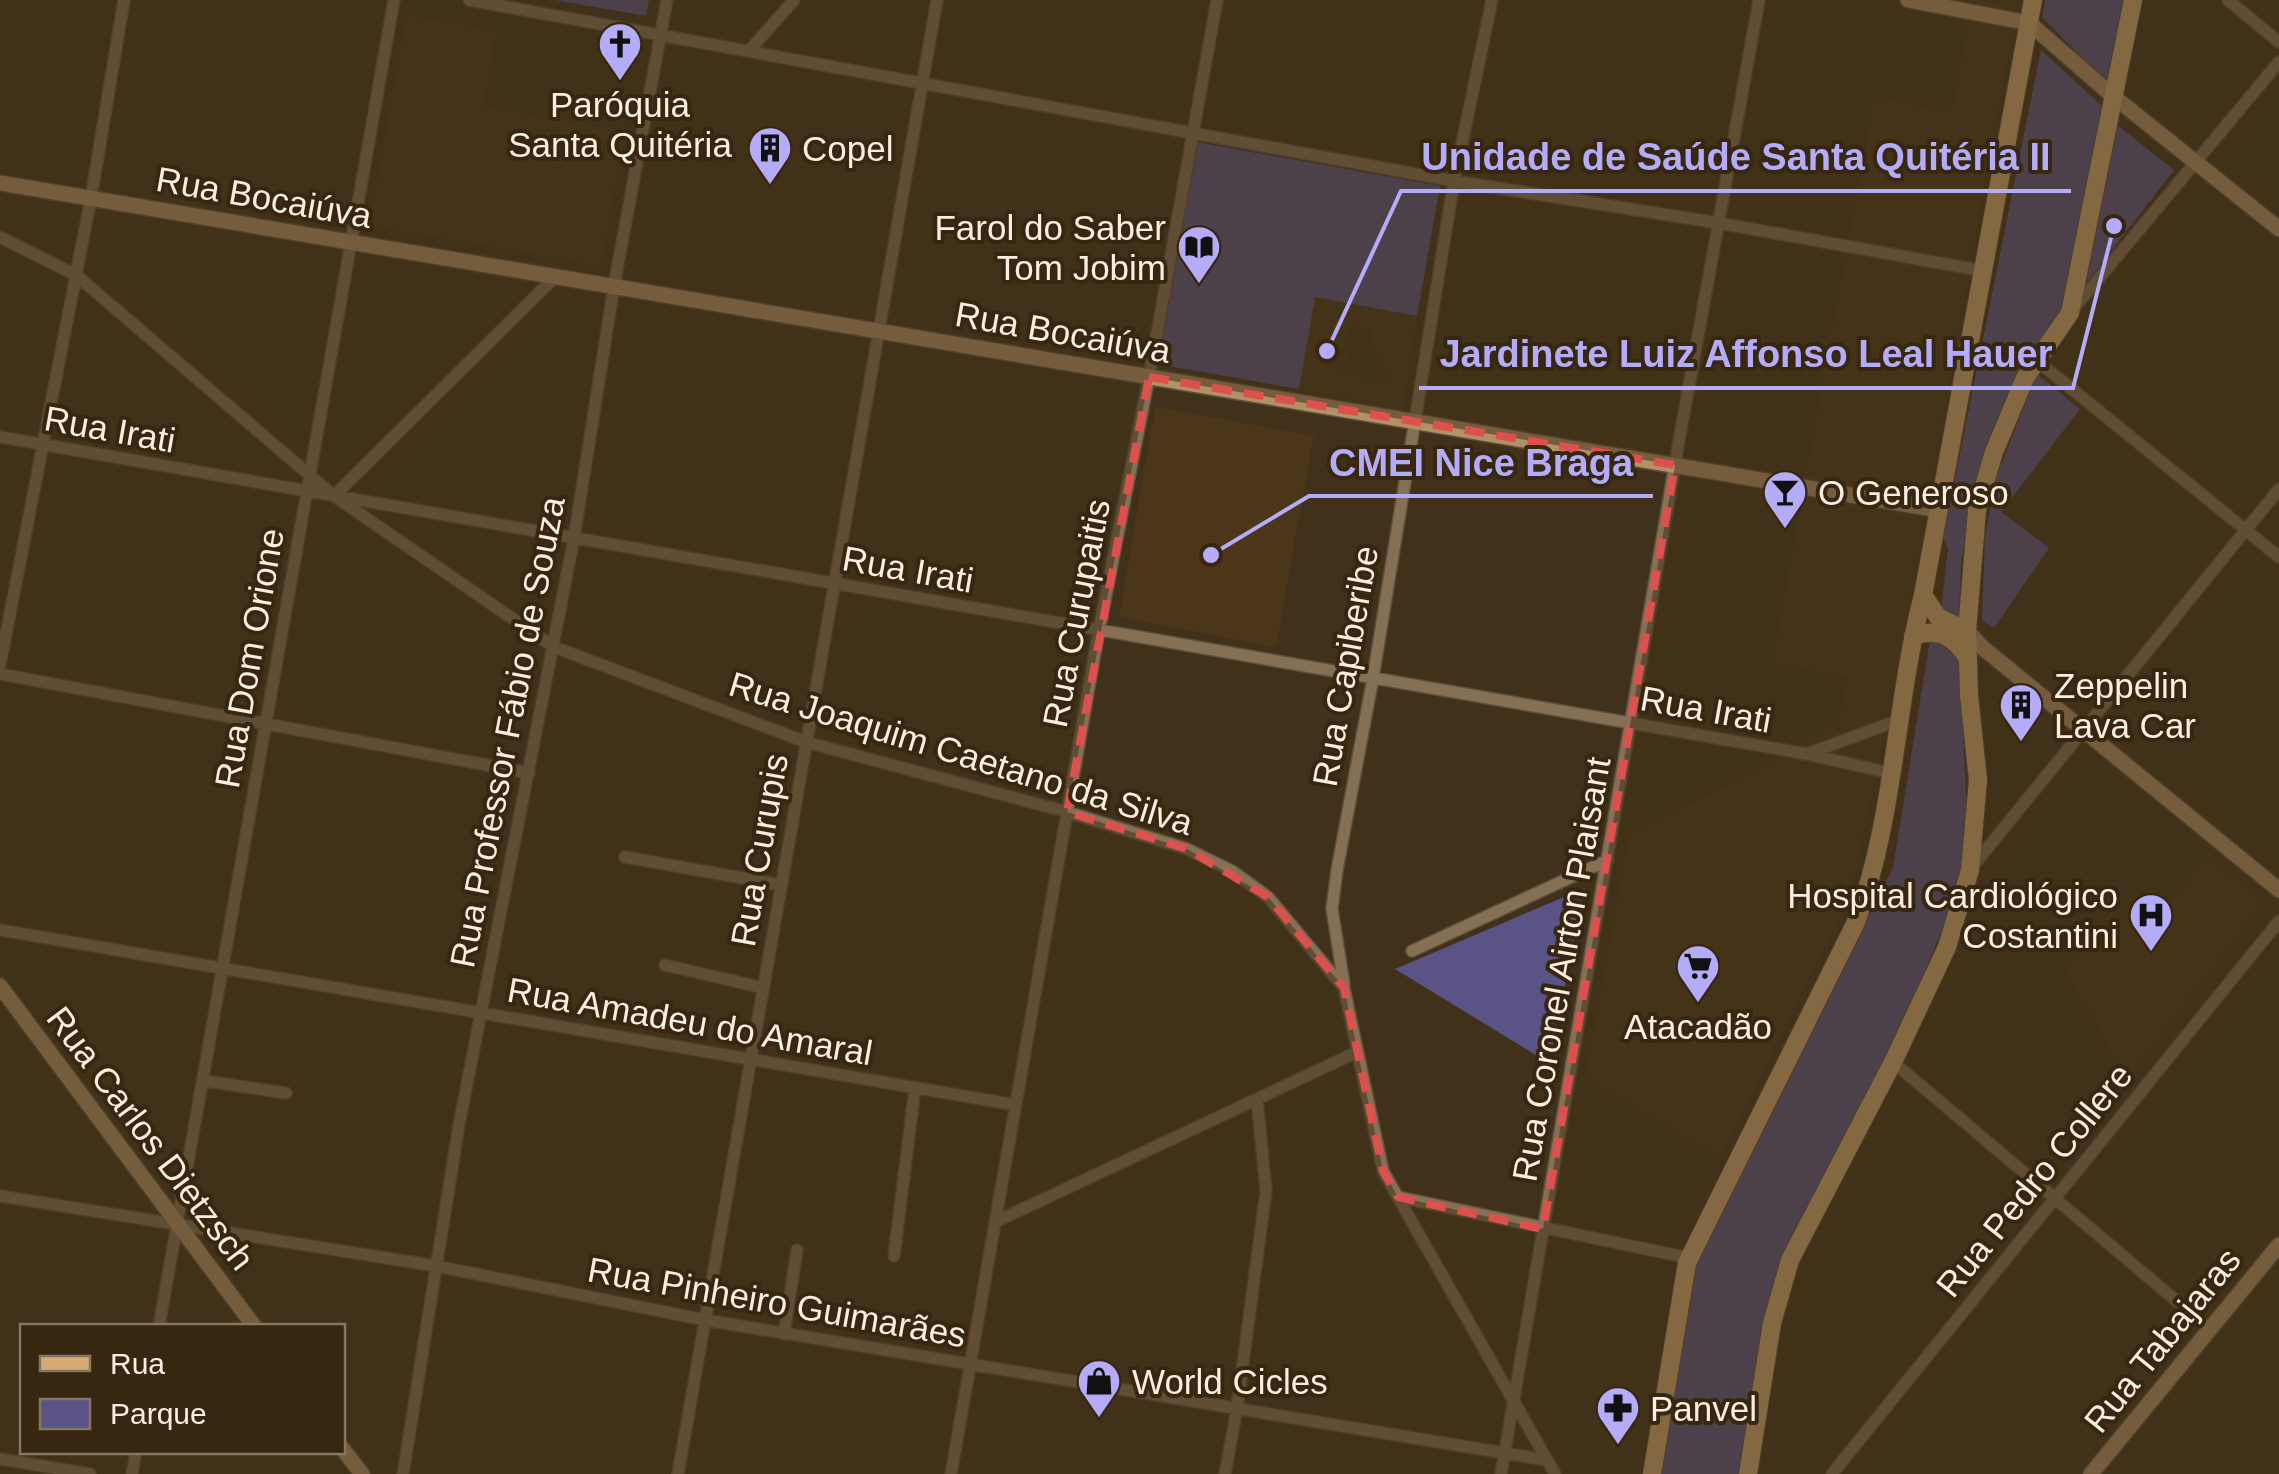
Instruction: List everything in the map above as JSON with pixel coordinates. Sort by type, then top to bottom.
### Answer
[{"type":"main road","points":[[1908,0],[2029,23],[2279,229]]},
{"type":"main road","points":[[1652,1474],[1689,1258],[1856,922],[1874,867],[1912,636],[1923,595],[2033,0]]},
{"type":"main road","points":[[1748,1474],[1772,1322],[1790,1260],[1893,1062],[1947,948],[1970,870],[1978,780],[1966,656],[1977,510],[1994,452],[2036,360],[2070,313],[2133,0]]},
{"type":"main road","name":"Rua Bocaiúva","points":[[0,183],[1939,510]]},
{"type":"main road","points":[[1923,595],[1938,617],[1967,631],[2279,890]]},
{"type":"main road","points":[[1912,636],[1924,632],[1948,636],[1960,644],[1966,656]]},
{"type":"main road","name":"Rua Carlos Dietzsch","points":[[0,986],[253,1324]]},
{"type":"main road","name":"Rua Tabajaras","points":[[2091,1474],[2279,1245]]},
{"type":"main road","points":[[345,1452],[362,1474]]},
{"type":"street","points":[[0,664],[76,275],[124,0]]},
{"type":"street","name":"Rua Dom Orione","points":[[159,1324],[394,0]]},
{"type":"street","points":[[469,0],[1454,181],[1984,270]]},
{"type":"street","name":"Rua Professor Fábio de Souza","points":[[403,1474],[481,1013],[574,538],[614,286],[666,0]]},
{"type":"street","points":[[749,51],[794,0]]},
{"type":"street","name":"Rua Curupis","points":[[678,1474],[937,0]]},
{"type":"street","name":"Rua Curupaitis","points":[[950,1474],[1099,630],[1216,0]]},
{"type":"street","name":"Rua Capiberibe","points":[[1344,988],[1332,909],[1454,181],[1492,0]]},
{"type":"street","name":"Rua Coronel Airton Plaisant","points":[[1501,1474],[1759,0]]},
{"type":"street","points":[[2228,0],[2279,42]]},
{"type":"street","points":[[2070,313],[2198,164],[2279,62]]},
{"type":"street","name":"Rua Joaquim Caetano da Silva","points":[[0,238],[76,275],[334,496],[554,647],[806,742],[1067,812],[1187,849],[1232,871],[1268,897],[1344,988],[1383,1171],[1554,1474]]},
{"type":"street","points":[[334,496],[555,276]]},
{"type":"street","points":[[2036,360],[2279,557]]},
{"type":"street","name":"Rua Irati","points":[[0,437],[1807,754],[1890,774]]},
{"type":"street","points":[[1970,870],[2279,489]]},
{"type":"street","points":[[0,674],[529,773]]},
{"type":"street","name":"Rua Irati","points":[[1807,754],[1899,720]]},
{"type":"street","points":[[625,858],[781,885]]},
{"type":"street","points":[[1412,951],[1608,860]]},
{"type":"street","name":"Rua Pedro Collere","points":[[1832,1474],[2279,921]]},
{"type":"street","name":"Rua Amadeu do Amaral","points":[[0,930],[1016,1105]]},
{"type":"street","points":[[665,965],[763,988]]},
{"type":"street","points":[[995,1222],[1358,1052]]},
{"type":"street","points":[[1893,1062],[2211,1330]]},
{"type":"street","points":[[205,1081],[286,1093]]},
{"type":"street","points":[[894,1256],[915,1088]]},
{"type":"street","points":[[1225,1474],[1266,1191],[1257,1099]]},
{"type":"street","name":"Rua Pinheiro Guimarães","points":[[0,1196],[436,1266],[784,1334],[1546,1460]]},
{"type":"street","points":[[1398,1198],[1689,1258]]},
{"type":"street","points":[[784,1334],[797,1250]]},
{"type":"street","points":[[0,1459],[90,1474]]},
{"type":"highlighted area","points":[[1149,377],[1675,465],[1543,1229],[1398,1197],[1383,1171],[1344,988],[1268,897],[1187,849],[1067,812]]},
{"type":"shaded area","points":[[1926,0],[2018,0],[1890,706],[1849,899],[1719,1157],[1586,1077],[1630,833],[1762,770],[1840,720],[1848,677],[1773,662],[1875,97],[1952,114],[1972,9]]},
{"type":"shaded area","points":[[407,15],[495,32],[483,107],[624,132],[601,265],[370,225]]},
{"type":"shaded area","points":[[1315,297],[1417,316],[1402,408],[1299,389]],"holes":[[[1349,325],[1373,328],[1369,353],[1386,356],[1385,365],[1379,367],[1391,369],[1389,386],[1371,384],[1369,380],[1368,384],[1359,383],[1360,374],[1336,374],[1338,360],[1347,361]]]},
{"type":"shaded area","points":[[1155,407],[1314,436],[1276,647],[1119,617]]},
{"type":"shaded area","name":"Hospital Cardiológico Costantini","points":[[2207,858],[2257,897],[2259,908],[2127,1077],[2065,968],[2112,910],[2146,937]]},
{"type":"green space","points":[[555,0],[649,0],[646,16]]},
{"type":"green space","points":[[2045,0],[2130,0],[2112,88],[2042,17]]},
{"type":"green space","points":[[2041,50],[2102,106],[2062,312],[1977,479],[1961,563],[1959,617],[1941,609],[1948,549],[1943,538]]},
{"type":"green space","points":[[2117,125],[2174,170],[2086,283]]},
{"type":"green space","points":[[1196,142],[1440,186],[1417,316],[1315,297],[1299,389],[1157,364]]},
{"type":"green space","points":[[2037,374],[2080,409],[2001,512],[2049,548],[1994,628],[1982,620],[1985,535],[1997,475]]},
{"type":"green space","points":[[1931,634],[1959,650],[1968,835],[1948,916],[1882,1071],[1778,1269],[1739,1474],[1661,1474],[1693,1271],[1707,1231],[1893,868]]},
{"type":"green space","points":[[1585,888],[1549,1063],[1395,969]]},
{"type":"place","name":"Paróquia Santa Quitéria","points":[[620,82]]},
{"type":"place","name":"Copel","points":[[770,186]]},
{"type":"place","name":"Jardinete Luiz Affonso Leal Hauer","points":[[2114,226]]},
{"type":"place","name":"Farol do Saber Tom Jobim","points":[[1199,285]]},
{"type":"place","name":"Unidade de Saúde Santa Quitéria II","points":[[1327,351]]},
{"type":"place","name":"O Generoso","points":[[1785,530]]},
{"type":"place","name":"CMEI Nice Braga","points":[[1211,555]]},
{"type":"place","name":"Zeppelin Lava Car","points":[[2021,743]]},
{"type":"place","name":"Hospital Cardiológico Costantini","points":[[2151,953]]},
{"type":"place","name":"Atacadão","points":[[1698,1004]]},
{"type":"place","name":"World Cicles","points":[[1099,1419]]},
{"type":"place","name":"Panvel","points":[[1618,1446]]}]
